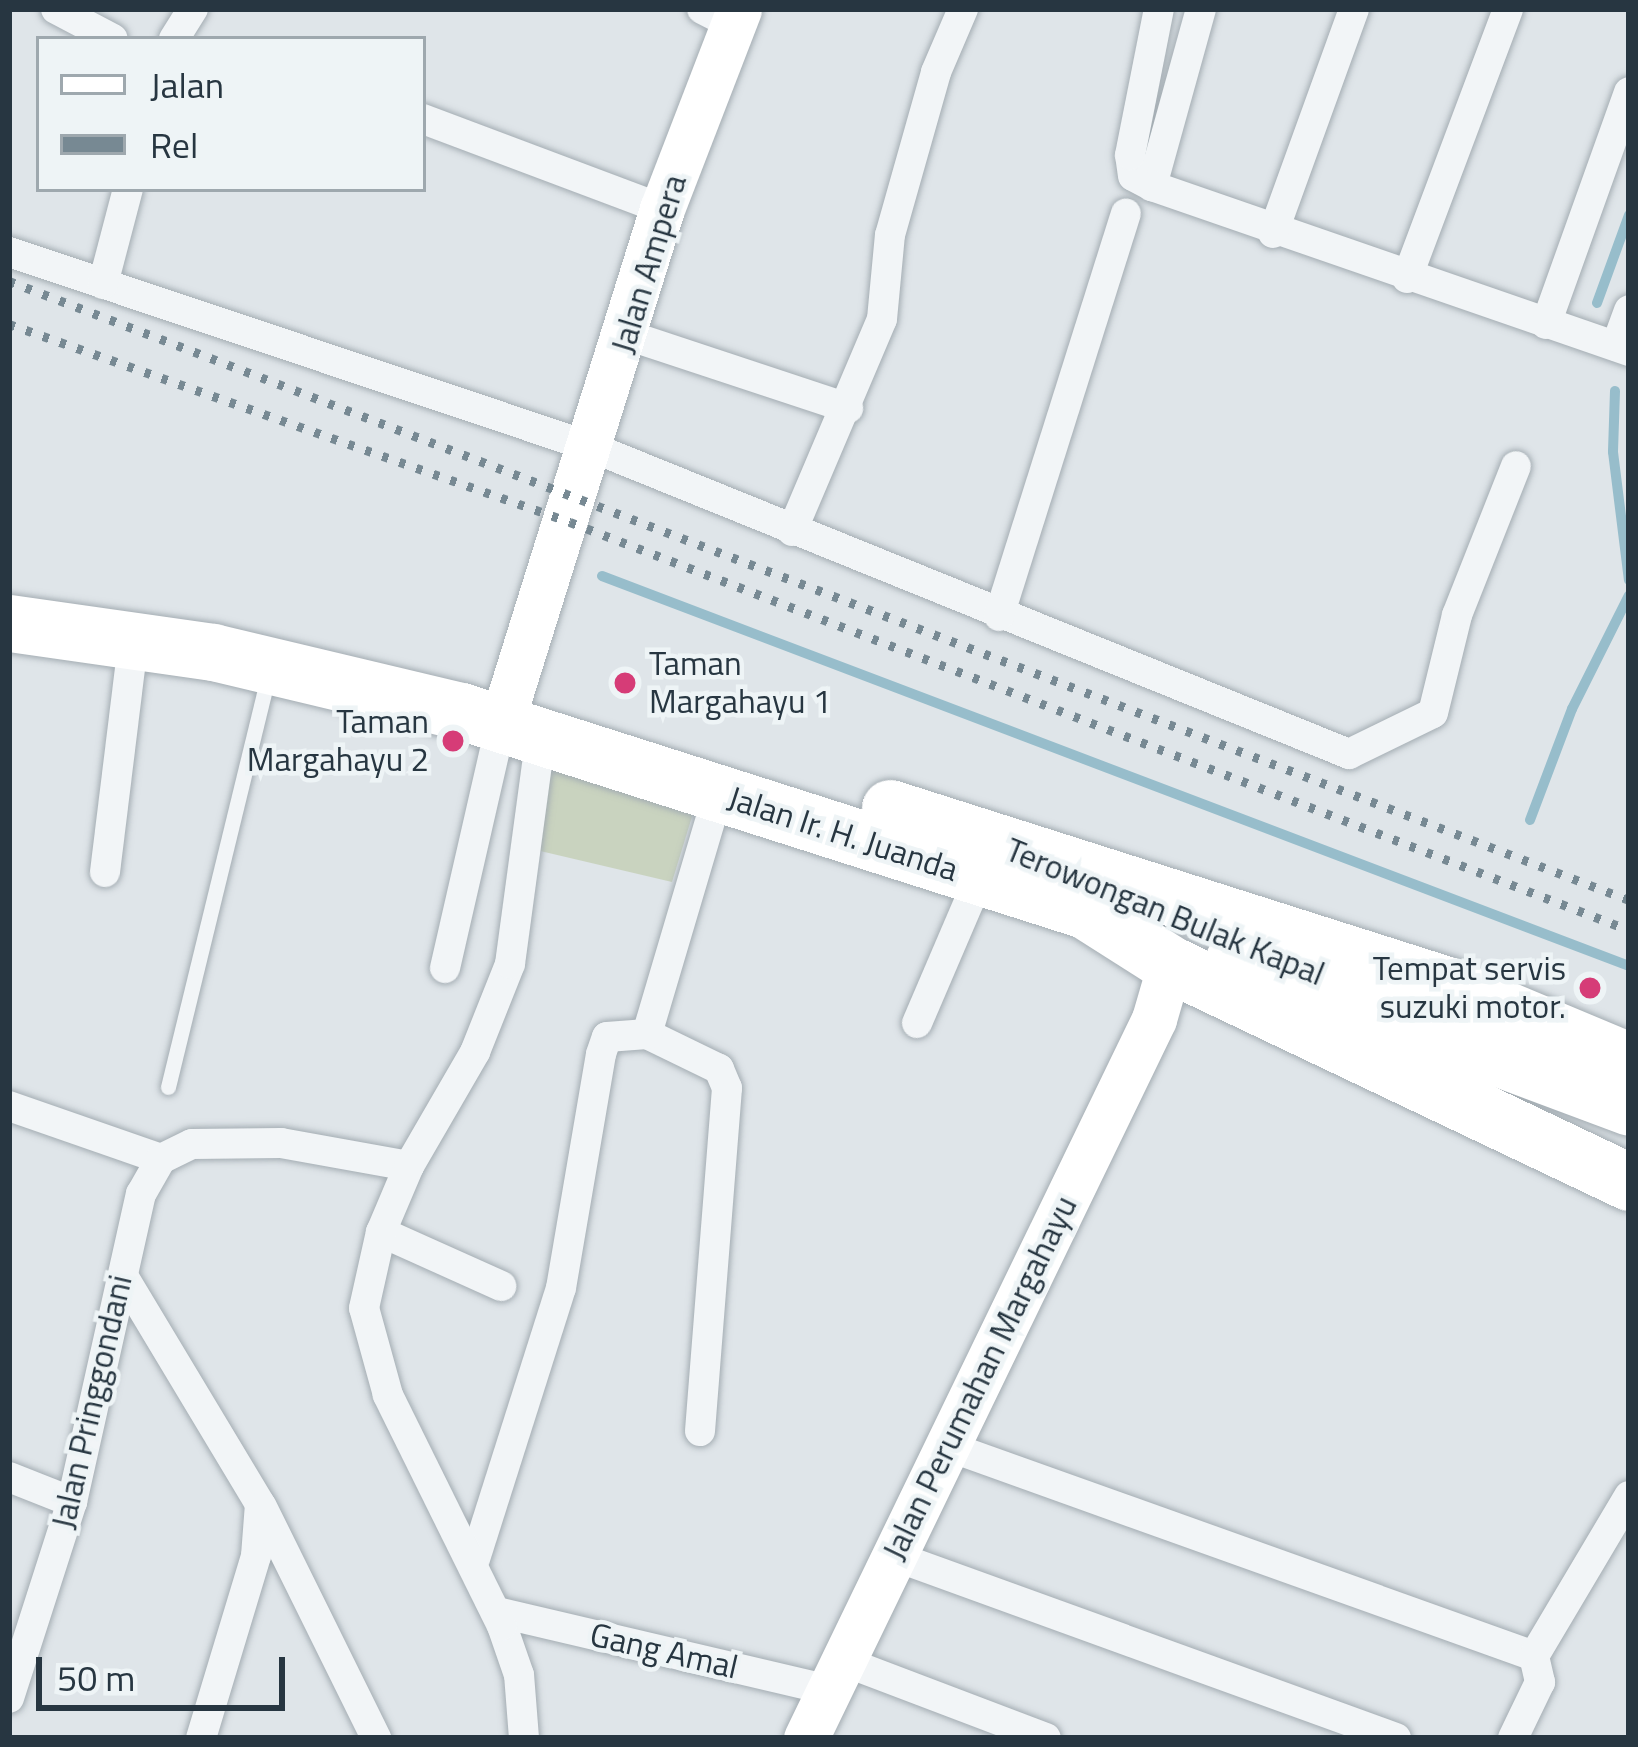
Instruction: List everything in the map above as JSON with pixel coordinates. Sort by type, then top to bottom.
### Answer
[{"type":"highway","name":"Jalan Ir. H. Juanda","points":[[9,586],[218,617],[518,716],[974,856],[1085,910],[1162,992],[1629,1183]]},
{"type":"highway","name":"Jalan Ir. H. Juanda","points":[[9,623],[134,637],[518,716],[718,794],[974,856],[1448,985],[1629,1061]]},
{"type":"highway","name":"Terowongan Bulak Kapal","points":[[974,856],[1629,1104]]},
{"type":"highway","name":"Terowongan Bulak Kapal","points":[[1085,910],[1418,1022],[1629,1104]]},
{"type":"street","points":[[56,9],[107,36]]},
{"type":"street","points":[[176,36],[193,9]]},
{"type":"street","points":[[792,531],[882,319],[890,235],[936,72],[964,9]]},
{"type":"street","points":[[1160,9],[1130,155],[1133,176],[1273,233],[1623,348],[1629,310]]},
{"type":"street","points":[[1152,187],[1201,9]]},
{"type":"street","points":[[1273,233],[1354,9]]},
{"type":"street","points":[[1407,278],[1508,9]]},
{"type":"street","name":"Jalan Ampera","points":[[518,716],[591,447],[725,14]]},
{"type":"street","points":[[1546,324],[1629,92]]},
{"type":"street","points":[[426,120],[662,209]]},
{"type":"street","points":[[103,284],[127,192]]},
{"type":"street","points":[[998,616],[1126,214]]},
{"type":"street","points":[[9,252],[591,447],[998,616],[1348,754],[1377,746],[1433,712],[1457,615],[1516,466]]},
{"type":"street","points":[[627,335],[848,408]]},
{"type":"street","points":[[105,872],[134,637]]},
{"type":"street","points":[[445,968],[518,716]]},
{"type":"street","points":[[518,716],[509,964],[476,1052],[409,1166],[382,1232],[364,1308],[367,1339],[388,1395],[476,1558],[497,1612],[519,1675],[524,1738]]},
{"type":"street","points":[[647,1034],[718,794]]},
{"type":"street","points":[[917,1023],[974,856]]},
{"type":"street","name":"Jalan Perumahan Margahayu","points":[[806,1738],[806,1677],[894,1556],[1162,992]]},
{"type":"street","points":[[476,1558],[561,1288],[607,1037],[647,1034],[719,1069],[727,1088],[700,1431]]},
{"type":"street","points":[[9,1106],[161,1160],[212,1143],[281,1143],[409,1166]]},
{"type":"street","name":"Jalan Pringgondani","points":[[9,1698],[72,1502],[141,1194],[161,1160]]},
{"type":"street","points":[[382,1232],[501,1286]]},
{"type":"street","points":[[123,1276],[260,1504],[376,1738]]},
{"type":"street","points":[[947,1445],[1534,1656]]},
{"type":"street","points":[[9,1477],[72,1502]]},
{"type":"street","points":[[1516,1737],[1540,1682],[1534,1656],[1629,1496]]},
{"type":"street","points":[[201,1738],[256,1556],[260,1504]]},
{"type":"street","points":[[894,1556],[1396,1738]]},
{"type":"street","name":"Gang Amal","points":[[497,1612],[806,1677],[1046,1738]]},
{"type":"lane","points":[[168,1087],[272,666]]},
{"type":"green space","points":[[553,755],[694,810],[672,882],[536,850]]},
{"type":"waterway","points":[[1597,303],[1629,215]]},
{"type":"waterway","points":[[1615,391],[1613,452],[1629,580]]},
{"type":"waterway","points":[[602,576],[1629,966]]},
{"type":"waterway","points":[[1530,820],[1572,709],[1629,595]]},
{"type":"railway","points":[[9,281],[1629,900]]},
{"type":"railway","points":[[9,324],[570,522],[1629,930]]},
{"type":"place","name":"Taman Margahayu 1","points":[[625,683]]},
{"type":"place","name":"Taman Margahayu 2","points":[[453,741]]},
{"type":"place","name":"Tempat servis suzuki motor.","points":[[1590,988]]}]
